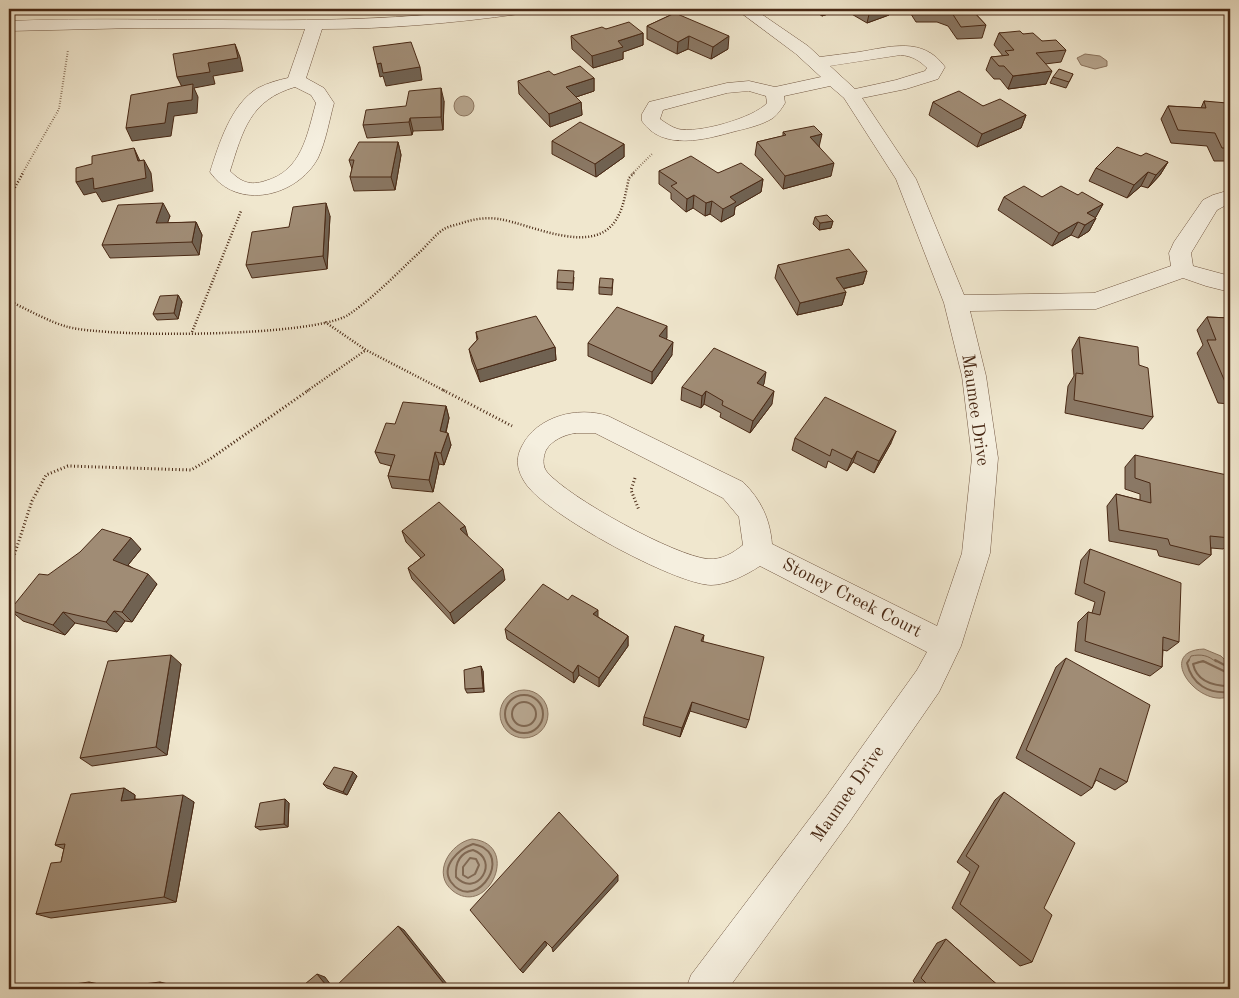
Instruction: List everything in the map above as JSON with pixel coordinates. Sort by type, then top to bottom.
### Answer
[{"type":"street","points":[[9,26],[64,24],[315,25],[519,9]]},
{"type":"street","name":"Maumee Drive","points":[[705,989],[838,809],[928,681],[946,646],[976,554],[985,458],[974,376],[956,303],[906,179],[835,79],[744,9]]},
{"type":"street","points":[[296,81],[315,25]]},
{"type":"street","points":[[776,93],[776,103],[767,114],[754,120],[691,135],[673,134],[659,128],[651,121],[651,114],[656,106],[732,87],[749,86],[776,93],[835,79]]},
{"type":"street","points":[[296,81],[320,94],[324,98],[325,103],[309,155],[298,173],[286,182],[264,189],[242,189],[229,184],[220,172],[236,131],[255,99],[276,87],[296,81]]},
{"type":"street","points":[[1183,270],[1180,253],[1186,242],[1210,205],[1230,196]]},
{"type":"street","points":[[956,303],[1096,301],[1183,270],[1214,281],[1230,284]]},
{"type":"street","points":[[580,422],[599,423],[733,490],[746,503],[757,526],[758,551],[743,562],[709,573],[684,568],[579,513],[552,494],[534,477],[530,458],[539,440],[562,425],[580,422]]},
{"type":"street","name":"Stoney Creek Court","points":[[758,551],[946,646]]},
{"type":"path","points":[[9,198],[59,109],[69,43],[64,24]]},
{"type":"path","points":[[9,300],[68,327],[149,333],[292,329],[325,322],[346,316],[444,229],[462,223],[481,218],[499,219],[552,234],[590,237],[609,229],[618,217],[630,178],[642,167],[659,145],[673,134]]},
{"type":"path","points":[[192,332],[250,190]]},
{"type":"path","points":[[325,322],[366,350],[539,440]]},
{"type":"path","points":[[9,571],[32,502],[46,475],[68,466],[190,470],[210,459],[366,350]]},
{"type":"water","points":[[1085,54],[1100,56],[1107,61],[1107,66],[1095,69],[1081,65],[1077,58]]},
{"type":"water","points":[[464,96],[471,99],[474,106],[471,113],[464,116],[457,113],[454,106],[457,99]]},
{"type":"water","points":[[1204,649],[1221,656],[1230,665],[1230,696],[1218,698],[1206,695],[1195,688],[1187,678],[1182,668],[1183,659],[1189,652]]},
{"type":"water","points":[[524,690],[533,692],[541,697],[546,705],[548,714],[546,723],[541,731],[533,736],[524,738],[515,736],[507,731],[502,723],[500,714],[502,705],[507,697],[515,692]]},
{"type":"water","points":[[472,839],[487,844],[495,853],[497,865],[494,877],[488,888],[478,895],[466,897],[453,891],[447,884],[444,868],[446,860],[457,846]]},
{"type":"building","points":[[919,9],[971,9],[986,25],[961,27],[952,13],[941,10]]},
{"type":"building","points":[[675,13],[729,36],[713,47],[689,36],[678,42],[647,26]]},
{"type":"building","points":[[629,22],[643,33],[618,41],[623,47],[592,56],[571,36],[602,27],[606,29]]},
{"type":"building","points":[[1020,31],[1023,34],[1033,33],[1042,41],[1056,40],[1066,50],[1036,53],[1052,71],[1013,76],[1004,66],[999,66],[991,57],[1009,55],[1005,51],[1014,50],[999,33]]},
{"type":"building","points":[[411,42],[420,67],[383,73],[381,63],[377,64],[373,47]]},
{"type":"building","points":[[235,44],[238,58],[208,63],[210,72],[177,77],[173,54]]},
{"type":"building","points":[[580,66],[594,78],[566,87],[581,102],[549,114],[518,81],[549,71],[554,75]]},
{"type":"building","points":[[1059,69],[1073,74],[1069,82],[1053,77]]},
{"type":"building","points":[[193,84],[192,100],[168,103],[165,123],[126,128],[131,95]]},
{"type":"building","points":[[441,88],[441,117],[410,118],[409,122],[363,125],[366,110],[406,106],[409,91]]},
{"type":"building","points":[[959,91],[983,106],[1000,99],[1026,115],[982,134],[933,102]]},
{"type":"building","points":[[1204,101],[1227,103],[1230,108],[1230,148],[1222,148],[1215,133],[1178,130],[1168,106],[1206,108]]},
{"type":"building","points":[[580,122],[624,144],[595,164],[552,141]]},
{"type":"building","points":[[814,126],[822,134],[810,137],[834,163],[785,176],[757,142],[786,135],[783,132]]},
{"type":"building","points":[[359,142],[398,142],[391,177],[350,177],[354,160],[349,160]]},
{"type":"building","points":[[1117,147],[1141,156],[1146,153],[1168,162],[1156,175],[1148,172],[1134,185],[1096,168]]},
{"type":"building","points":[[134,148],[138,161],[144,160],[146,178],[94,189],[93,178],[76,182],[76,168],[92,164],[92,156]]},
{"type":"building","points":[[691,156],[718,173],[741,163],[763,179],[730,197],[736,202],[723,209],[712,201],[706,203],[694,195],[687,199],[671,186],[677,183],[659,171]]},
{"type":"building","points":[[1024,186],[1042,197],[1061,186],[1078,195],[1082,192],[1103,204],[1087,213],[1096,218],[1085,225],[1078,222],[1059,233],[1004,197]]},
{"type":"building","points":[[163,203],[156,223],[196,222],[192,242],[102,245],[118,205]]},
{"type":"building","points":[[326,203],[323,256],[246,265],[252,232],[289,227],[293,207]]},
{"type":"building","points":[[827,215],[833,221],[820,223],[815,217]]},
{"type":"building","points":[[849,249],[867,271],[836,278],[846,292],[800,303],[778,265]]},
{"type":"building","points":[[558,270],[574,271],[573,283],[557,282]]},
{"type":"building","points":[[600,278],[613,279],[612,288],[599,287]]},
{"type":"building","points":[[178,295],[174,313],[153,314],[160,296]]},
{"type":"building","points":[[617,307],[667,326],[659,336],[673,342],[652,372],[588,343]]},
{"type":"building","points":[[536,316],[555,347],[477,370],[469,349],[478,339],[476,332]]},
{"type":"building","points":[[1207,317],[1230,318],[1230,391],[1207,340],[1216,340]]},
{"type":"building","points":[[1079,337],[1138,347],[1139,365],[1148,368],[1153,417],[1074,400],[1076,373],[1083,374]]},
{"type":"building","points":[[714,348],[766,372],[757,383],[774,391],[753,421],[722,405],[723,401],[706,391],[702,396],[682,387]]},
{"type":"building","points":[[825,397],[896,431],[879,461],[857,451],[852,459],[832,449],[830,456],[795,438]]},
{"type":"building","points":[[403,402],[446,406],[440,431],[448,433],[441,453],[435,452],[429,480],[388,476],[395,455],[375,452],[386,423],[395,424]]},
{"type":"building","points":[[1135,455],[1227,475],[1230,498],[1230,538],[1210,536],[1211,555],[1170,545],[1168,539],[1119,530],[1116,494],[1151,503],[1150,483],[1135,478]]},
{"type":"building","points":[[439,502],[465,526],[460,529],[503,569],[450,613],[408,568],[425,555],[402,531]]},
{"type":"building","points":[[102,529],[131,538],[113,560],[148,574],[122,612],[114,611],[106,622],[63,612],[53,625],[10,610],[39,574],[48,575],[80,552]]},
{"type":"building","points":[[1090,549],[1181,583],[1179,642],[1163,637],[1162,667],[1085,641],[1088,612],[1100,615],[1105,592],[1084,583]]},
{"type":"building","points":[[543,584],[568,600],[572,595],[598,610],[593,614],[628,636],[599,678],[578,665],[573,673],[505,629]]},
{"type":"building","points":[[675,626],[704,635],[701,641],[764,657],[749,720],[692,702],[682,728],[644,717]]},
{"type":"building","points":[[171,655],[156,747],[80,758],[108,661]]},
{"type":"building","points":[[1066,658],[1150,705],[1127,782],[1100,768],[1092,788],[1026,750]]},
{"type":"building","points":[[481,666],[483,688],[465,689],[464,670]]},
{"type":"building","points":[[334,767],[353,772],[343,792],[323,784]]},
{"type":"building","points":[[124,788],[121,801],[183,795],[164,897],[36,914],[51,863],[61,862],[65,844],[55,845],[71,794]]},
{"type":"building","points":[[1004,792],[1075,843],[1044,908],[1052,915],[1032,962],[960,904],[979,866],[966,856]]},
{"type":"building","points":[[285,799],[284,824],[255,827],[260,803]]},
{"type":"building","points":[[559,812],[618,875],[552,948],[545,941],[520,970],[470,910]]},
{"type":"building","points":[[398,926],[448,989],[333,989]]},
{"type":"building","points":[[946,939],[1002,989],[932,989],[921,978]]},
{"type":"building","points":[[317,974],[329,989],[299,989]]},
{"type":"building","points":[[89,982],[89,989],[46,989],[46,988]]},
{"type":"building","points":[[160,982],[159,989],[103,989]]}]
